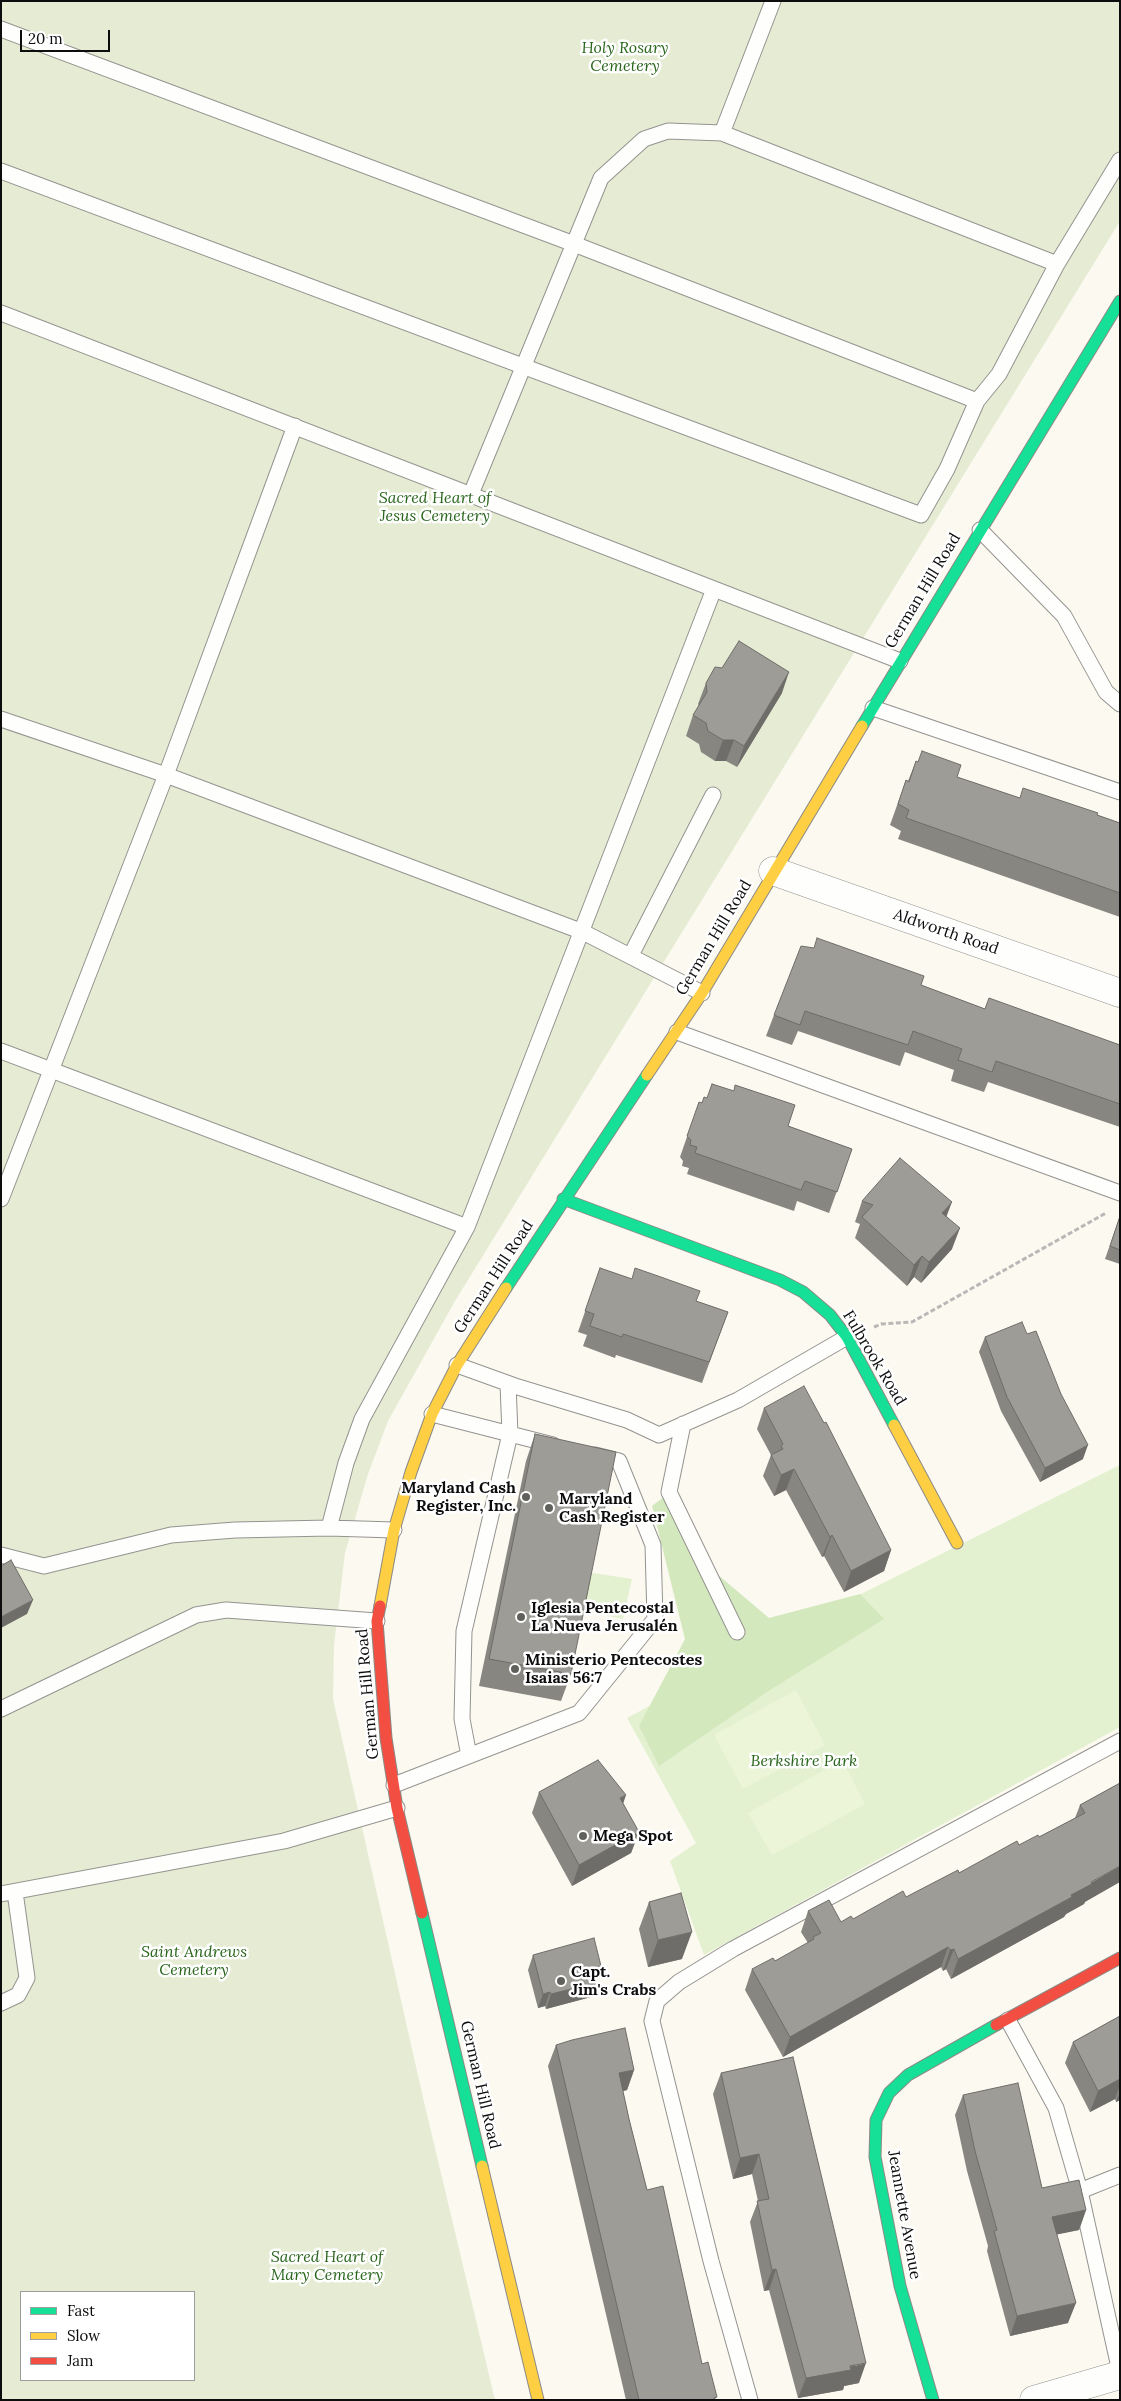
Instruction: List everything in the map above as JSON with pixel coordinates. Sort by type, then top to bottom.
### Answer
[{"type":"street","name":"German Hill Road","points":[[538,2400],[398,1808],[386,1738],[377,1621],[394,1530],[411,1472],[432,1414],[457,1366],[564,1199],[702,992],[900,661],[1120,301]]},
{"type":"street","name":"Aldworth Road","points":[[773,871],[1120,993]]},
{"type":"street","name":"Fulbrook Road","points":[[564,1199],[780,1280],[803,1292],[830,1315],[847,1337],[957,1543]]},
{"type":"street","name":"Jeannette Avenue","points":[[933,2400],[900,2286],[875,2156],[876,2120],[889,2092],[908,2076],[944,2053],[1120,1958]]},
{"type":"street","points":[[1034,2400],[1120,2374]]},
{"type":"lane","points":[[722,133],[772,1]]},
{"type":"lane","points":[[1,29],[574,244],[977,401]]},
{"type":"lane","points":[[471,494],[601,178],[644,139],[668,130],[722,133],[1057,264]]},
{"type":"lane","points":[[1,171],[921,515],[947,469],[977,401],[1000,374],[1057,264],[1120,160]]},
{"type":"lane","points":[[1,313],[900,661]]},
{"type":"lane","points":[[1,1199],[166,775],[295,426]]},
{"type":"lane","points":[[980,530],[1064,616],[1106,692],[1120,704]]},
{"type":"lane","points":[[329,1528],[346,1464],[362,1419],[467,1227],[583,932],[714,589]]},
{"type":"lane","points":[[873,708],[1120,792]]},
{"type":"lane","points":[[1,719],[166,775],[583,932],[702,992]]},
{"type":"lane","points":[[631,955],[713,795]]},
{"type":"lane","points":[[677,1032],[1120,1193]]},
{"type":"lane","points":[[1,1052],[467,1227]]},
{"type":"lane","points":[[457,1366],[508,1384],[627,1420],[659,1435],[738,1400],[847,1337]]},
{"type":"lane","points":[[469,1756],[462,1719],[464,1631],[510,1434],[508,1384]]},
{"type":"lane","points":[[432,1414],[565,1448]]},
{"type":"lane","points":[[682,1424],[669,1492],[737,1632]]},
{"type":"lane","points":[[394,1785],[579,1713],[655,1619],[653,1545],[619,1461],[583,1452]]},
{"type":"lane","points":[[1,1554],[44,1566],[171,1534],[234,1530],[329,1528],[394,1530]]},
{"type":"lane","points":[[1,1708],[196,1615],[226,1610],[377,1621]]},
{"type":"lane","points":[[750,2400],[711,2261],[652,2021],[657,2001],[679,1982],[733,1949],[1120,1741]]},
{"type":"lane","points":[[1,2002],[18,1995],[27,1978],[8,1893],[284,1841],[398,1808]]},
{"type":"lane","points":[[1008,2020],[1056,2108],[1080,2192],[1120,2374]]},
{"type":"lane","points":[[1080,2192],[1120,2175]]},
{"type":"path","points":[[847,1337],[881,1324],[912,1322],[1102,1216],[1108,1210]]},
{"type":"green space","name":"Sacred Heart of Jesus Cemetery","points":[[1,1],[1120,1],[1120,221],[455,1301],[388,1421],[368,1474],[345,1553],[334,1645],[333,1699],[424,2102],[495,2400],[1,2400]]},
{"type":"green space","name":"Berkshire Park","points":[[1120,1465],[1120,1727],[704,1955],[670,1861],[696,1843],[627,1718],[851,1599]]},
{"type":"green space","points":[[673,1490],[717,1574],[769,1618],[860,1594],[884,1619],[770,1690],[659,1766],[639,1726],[685,1639],[652,1506]]},
{"type":"green space","points":[[587,1572],[632,1579],[623,1619],[580,1610]]},
{"type":"green space","points":[[796,1690],[825,1745],[743,1789],[714,1735]]},
{"type":"green space","points":[[842,1760],[865,1804],[772,1855],[748,1813]]},
{"type":"building","points":[[739,641],[789,672],[744,746],[734,740],[723,740],[708,731],[706,723],[693,715],[707,692],[706,683],[715,667],[722,668]]},
{"type":"building","points":[[922,751],[961,765],[957,777],[1020,798],[1023,788],[1098,813],[1097,815],[1120,823],[1120,893],[906,818],[909,810],[898,804],[906,780],[909,782],[916,761],[918,762]]},
{"type":"building","points":[[817,938],[924,976],[921,985],[985,1009],[989,998],[1120,1045],[1120,1104],[996,1061],[992,1072],[958,1060],[962,1049],[913,1031],[908,1045],[805,1011],[800,1025],[774,1015],[801,946],[814,948]]},
{"type":"building","points":[[712,1084],[734,1091],[735,1085],[795,1105],[788,1126],[852,1149],[837,1192],[805,1181],[801,1190],[695,1153],[697,1147],[690,1145],[691,1140],[687,1136],[699,1102],[702,1103],[704,1097],[707,1098]]},
{"type":"building","points":[[900,1158],[952,1202],[942,1213],[960,1228],[929,1262],[922,1256],[914,1265],[862,1217],[873,1205],[862,1201]]},
{"type":"building","points":[[1120,1220],[1120,1250],[1110,1246]]},
{"type":"building","points":[[600,1268],[632,1279],[635,1268],[700,1291],[696,1301],[728,1312],[709,1362],[623,1334],[622,1337],[590,1326],[594,1314],[585,1311]]},
{"type":"building","points":[[1022,1322],[1027,1334],[1036,1331],[1061,1394],[1088,1445],[1045,1468],[1007,1397],[985,1337]]},
{"type":"building","points":[[804,1386],[824,1423],[826,1422],[891,1550],[851,1571],[832,1535],[830,1537],[794,1469],[781,1475],[771,1455],[783,1449],[781,1446],[783,1444],[764,1408]]},
{"type":"building","points":[[535,1434],[616,1452],[571,1674],[489,1659]]},
{"type":"building","points":[[11,1560],[33,1600],[1,1617],[1,1566]]},
{"type":"building","name":"Mega Spot","points":[[598,1760],[626,1795],[620,1798],[639,1832],[579,1865],[539,1792]]},
{"type":"building","points":[[1120,1783],[1120,1866],[1091,1882],[1092,1884],[1071,1895],[1072,1897],[958,1959],[954,1949],[950,1950],[948,1947],[790,2037],[752,1969],[773,1958],[775,1961],[821,1933],[808,1911],[829,1900],[841,1922],[851,1916],[853,1919],[903,1891],[906,1897],[958,1870],[959,1873],[1017,1841],[1019,1845],[1038,1835],[1039,1837],[1085,1813],[1080,1805]]},
{"type":"building","points":[[681,1893],[692,1932],[658,1940],[649,1902]]},
{"type":"building","name":"Capt. Jim's Crabs","points":[[594,1938],[601,1966],[592,1968],[596,1983],[551,1994],[550,1992],[543,1994],[533,1955]]},
{"type":"building","points":[[1120,2016],[1120,2079],[1098,2091],[1073,2042]]},
{"type":"building","points":[[625,2028],[634,2070],[619,2073],[629,2119],[647,2190],[663,2186],[702,2364],[708,2362],[717,2397],[714,2398],[715,2400],[639,2400],[556,2045]]},
{"type":"building","points":[[793,2057],[866,2363],[850,2366],[851,2370],[806,2378],[776,2269],[772,2270],[757,2201],[769,2199],[759,2154],[740,2158],[721,2073]]},
{"type":"building","points":[[1018,2083],[1042,2188],[1079,2180],[1086,2210],[1052,2217],[1076,2303],[1017,2316],[994,2231],[997,2230],[975,2151],[963,2095]]},
{"type":"traffic: fast","points":[[862,726],[1120,301]]},
{"type":"traffic: fast","points":[[506,1288],[647,1075]]},
{"type":"traffic: fast","points":[[563,1199],[780,1280],[803,1292],[830,1315],[847,1337],[894,1425]]},
{"type":"traffic: fast","points":[[422,1913],[482,2166]]},
{"type":"traffic: fast","points":[[933,2400],[900,2286],[875,2157],[876,2120],[889,2093],[908,2075],[996,2025]]},
{"type":"traffic: slow","points":[[647,1075],[702,993],[862,726]]},
{"type":"traffic: slow","points":[[380,1606],[394,1530],[411,1472],[432,1414],[457,1365],[506,1288]]},
{"type":"traffic: slow","points":[[894,1425],[957,1543]]},
{"type":"traffic: slow","points":[[482,2166],[538,2400]]},
{"type":"traffic: jam","points":[[380,1606],[377,1621],[386,1738],[397,1808],[422,1913]]},
{"type":"traffic: jam","points":[[996,2025],[1120,1958]]},
{"type":"place","name":"Maryland Cash Register, Inc.","points":[[526,1497]]},
{"type":"place","name":"Maryland Cash Register","points":[[549,1508]]},
{"type":"place","name":"Iglesia Pentecostal La Nueva Jerusalén","points":[[521,1617]]},
{"type":"place","name":"Ministerio Pentecostes Isaias 56:7","points":[[515,1669]]},
{"type":"place","name":"Mega Spot","points":[[583,1836]]},
{"type":"place","name":"Capt. Jim's Crabs","points":[[561,1981]]},
{"type":"park label","name":"Holy Rosary Cemetery","points":[[625,57]]},
{"type":"park label","name":"Saint Andrews Cemetery","points":[[194,1961]]},
{"type":"park label","name":"Sacred Heart of Mary Cemetery","points":[[327,2266]]}]
